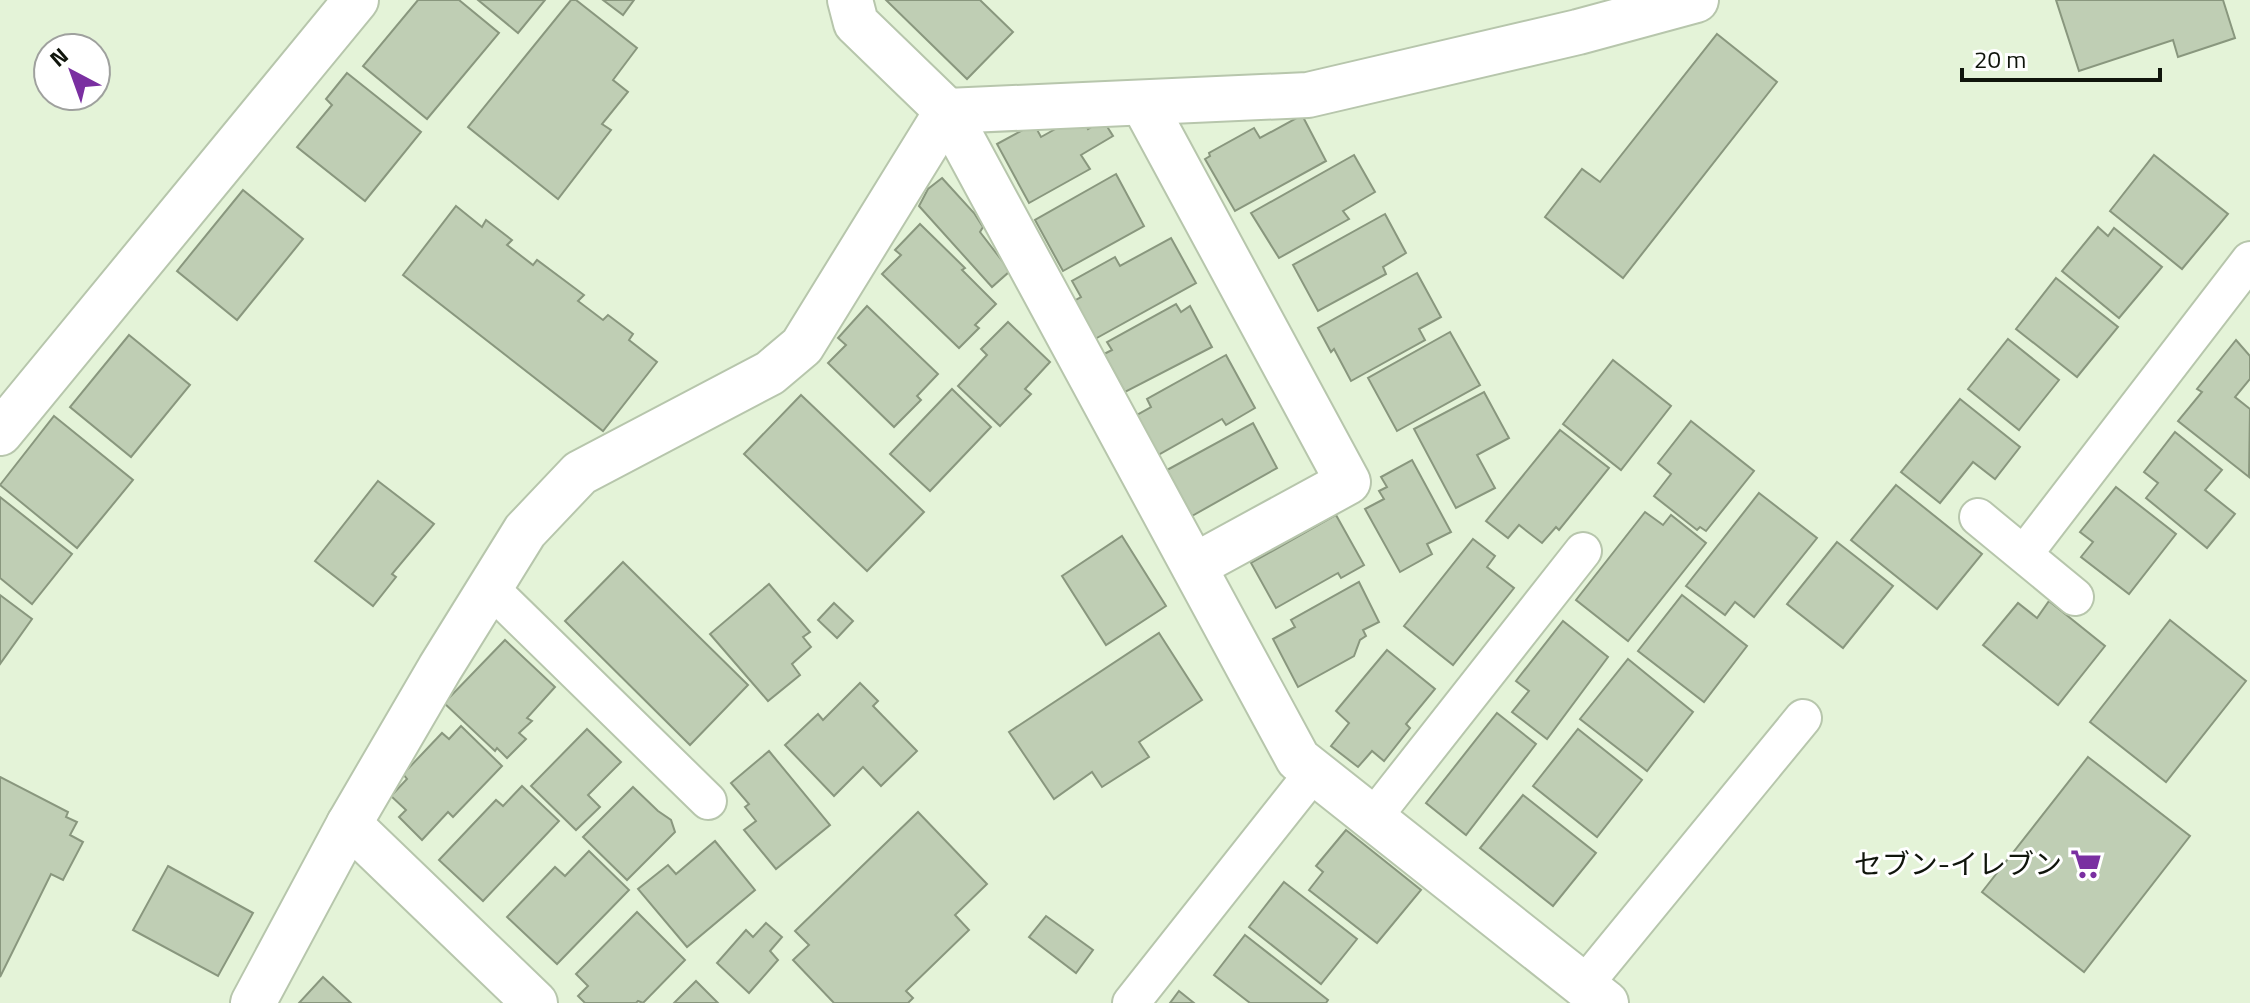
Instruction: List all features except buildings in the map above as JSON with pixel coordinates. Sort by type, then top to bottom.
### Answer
[{"type":"street","points":[[0,433],[356,0]]},
{"type":"street","points":[[850,0],[856,23],[947,111],[1298,759],[1595,994]]},
{"type":"street","points":[[947,111],[1308,95],[1576,16],[1696,0]]},
{"type":"street","points":[[1143,103],[1348,482],[1194,566]]},
{"type":"street","points":[[253,1003],[349,824],[525,531],[580,473],[770,373],[802,346],[947,111]]},
{"type":"street","points":[[349,824],[535,1003]]},
{"type":"lane","points":[[2024,554],[2250,260]]},
{"type":"lane","points":[[1978,517],[2075,597]]},
{"type":"lane","points":[[1372,819],[1583,551]]},
{"type":"lane","points":[[489,587],[708,801]]},
{"type":"lane","points":[[1595,994],[1803,718]]},
{"type":"lane","points":[[1131,1003],[1313,773]]},
{"type":"place","name":"セブン-イレブン","points":[[2086,864]]}]
